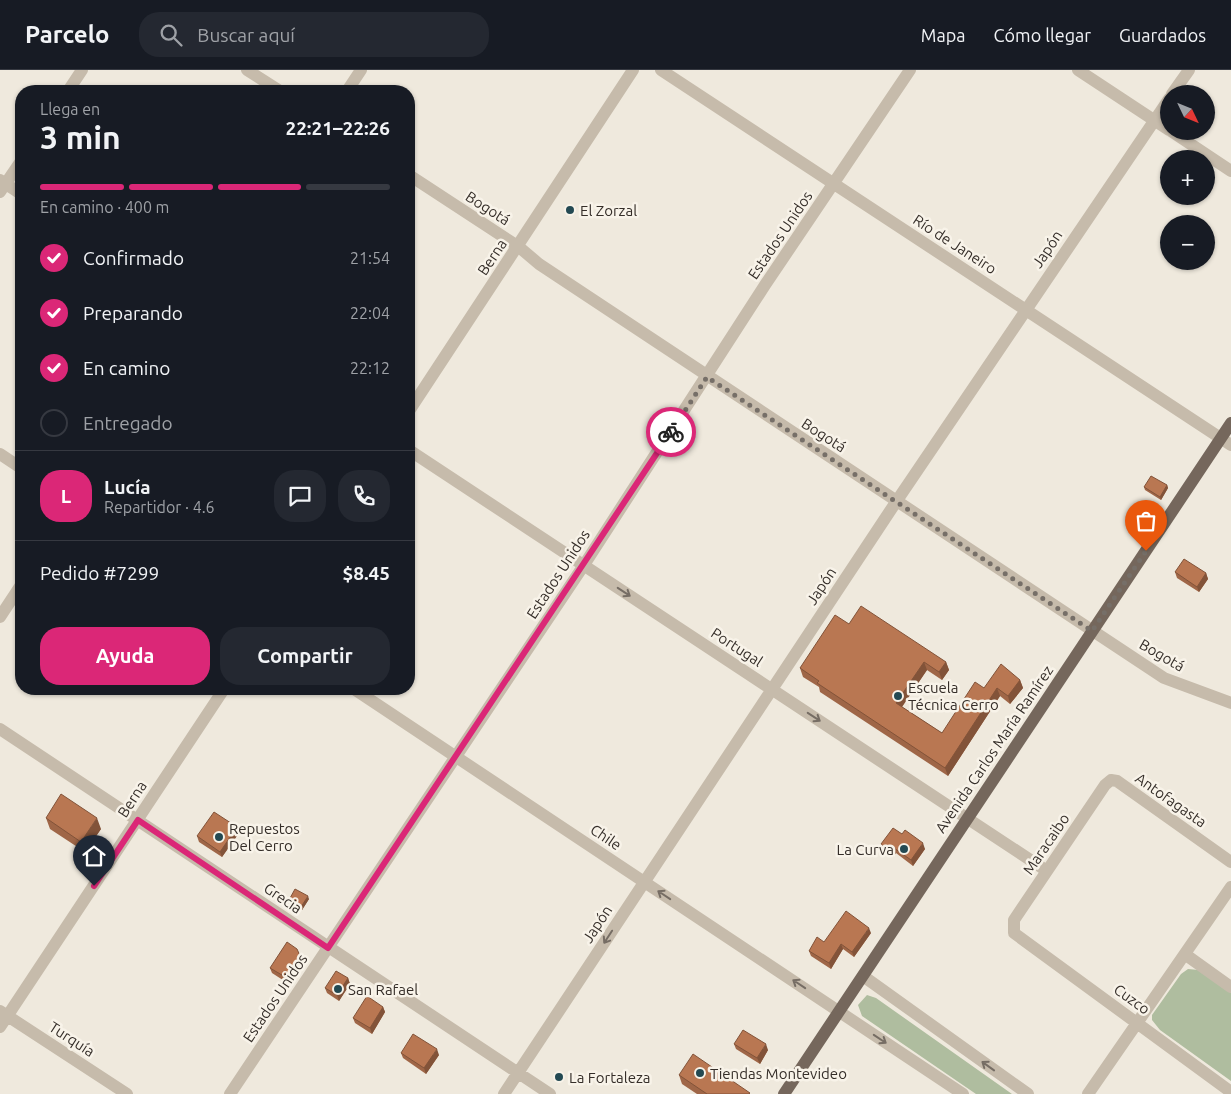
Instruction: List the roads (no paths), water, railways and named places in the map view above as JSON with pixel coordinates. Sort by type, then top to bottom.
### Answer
[{"type":"main road","name":"Avenida Carlos María Ramírez","points":[[784,1094],[1092,631],[1226,442],[1231,423]]},
{"type":"street","points":[[72,85],[82,70]]},
{"type":"street","points":[[247,70],[271,85]]},
{"type":"street","points":[[351,85],[361,70]]},
{"type":"street","name":"Berna","points":[[415,403],[633,70]]},
{"type":"street","name":"Río de Janeiro","points":[[661,70],[1226,442]]},
{"type":"street","name":"Estados Unidos","points":[[230,1094],[584,566],[765,285],[910,70]]},
{"type":"street","points":[[1078,70],[1160,124]]},
{"type":"street","points":[[1178,85],[1189,70]]},
{"type":"street","name":"Japón","points":[[504,1094],[896,502],[1160,111]]},
{"type":"street","points":[[1184,140],[1231,171]]},
{"type":"street","points":[[15,169],[2,186],[15,191]]},
{"type":"street","name":"Bogotá","points":[[415,179],[518,247],[539,264],[707,377],[1164,678],[1231,703]]},
{"type":"street","points":[[0,454],[15,464]]},
{"type":"street","name":"Portugal","points":[[415,454],[1047,870]]},
{"type":"street","points":[[0,618],[15,595]]},
{"type":"street","name":"Berna","points":[[2,1018],[138,820],[220,695]]},
{"type":"street","name":"Chile","points":[[363,695],[963,1094]]},
{"type":"street","name":"Grecia","points":[[0,729],[550,1094]]},
{"type":"street","name":"Maracaibo","points":[[1014,933],[1014,920],[1047,870],[1106,786],[1111,780],[1117,781]]},
{"type":"street","name":"Antofagasta","points":[[1117,781],[1231,862]]},
{"type":"street","points":[[1088,1094],[1186,955],[1231,887]]},
{"type":"street","name":"Cuzco","points":[[1014,933],[1231,1092]]},
{"type":"street","points":[[1186,955],[1231,987]]},
{"type":"street","points":[[862,976],[1028,1094]]},
{"type":"street","name":"Turquía","points":[[2,1018],[127,1094]]},
{"type":"place","name":"El Zorzal","points":[[570,210]]},
{"type":"place","name":"Escuela Técnica Cerro","points":[[898,696]]},
{"type":"place","name":"Repuestos Del Cerro","points":[[219,837]]},
{"type":"place","name":"La Curva","points":[[904,849]]},
{"type":"place","name":"San Rafael","points":[[338,989]]},
{"type":"place","name":"Tiendas Montevideo","points":[[700,1073]]},
{"type":"place","name":"La Fortaleza","points":[[559,1077]]}]
